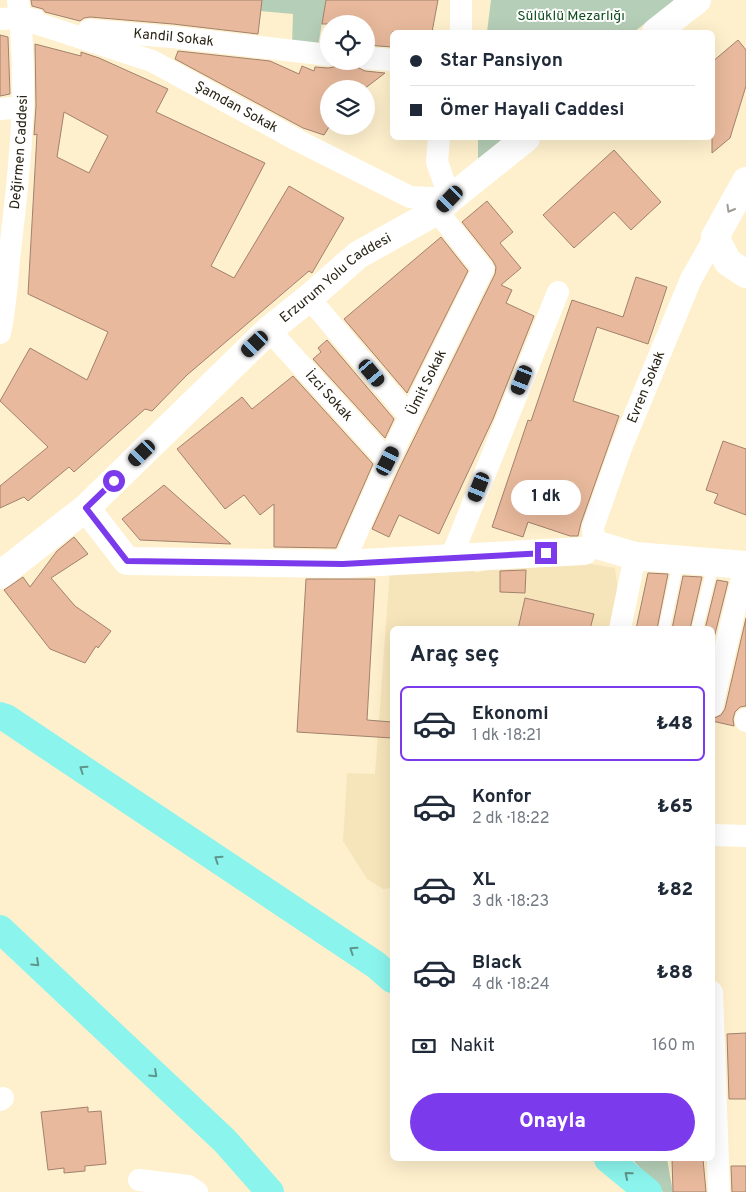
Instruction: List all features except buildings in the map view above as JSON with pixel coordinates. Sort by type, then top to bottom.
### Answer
[{"type":"main road","points":[[0,716],[376,965],[390,976]]},
{"type":"main road","points":[[0,929],[225,1140],[270,1192]]},
{"type":"main road","points":[[610,1161],[648,1192]]},
{"type":"street","points":[[461,30],[462,0]]},
{"type":"street","points":[[659,30],[697,0]]},
{"type":"street","name":"Kandil Sokak","points":[[13,12],[97,31],[172,37],[320,54]]},
{"type":"street","name":"Değirmen Caddesi","points":[[0,333],[5,312],[20,163],[23,107],[13,12]]},
{"type":"street","name":"Şamdan Sokak","points":[[13,12],[152,61],[297,140],[410,197],[443,205]]},
{"type":"street","points":[[375,59],[390,60]]},
{"type":"street","points":[[0,109],[23,107]]},
{"type":"street","points":[[439,140],[438,162],[443,205]]},
{"type":"street","name":"Erzurum Yolu Caddesi","points":[[0,575],[86,508],[269,330],[309,298],[358,254],[443,205],[524,140]]},
{"type":"street","points":[[746,181],[715,237],[728,262],[746,274]]},
{"type":"street","name":"Ümit Sokak","points":[[343,564],[388,461],[483,269],[443,205]]},
{"type":"street","name":"Evren Sokak","points":[[589,548],[593,527],[621,448],[691,280],[715,237]]},
{"type":"street","points":[[451,558],[558,292]]},
{"type":"street","points":[[309,298],[410,417]]},
{"type":"street","name":"İzci Sokak","points":[[269,330],[388,461]]},
{"type":"street","points":[[86,508],[127,561],[343,564],[589,548],[635,556],[745,565],[715,693]]},
{"type":"street","points":[[621,626],[635,556]]},
{"type":"street","points":[[715,835],[746,836]]},
{"type":"street","points":[[715,1098],[718,1192]]},
{"type":"street","points":[[139,1180],[188,1186],[197,1192]]},
{"type":"lane","points":[[665,626],[679,559]]},
{"type":"lane","points":[[699,626],[714,562]]},
{"type":"shaded area","points":[[527,563],[592,564],[615,568],[618,590],[610,626],[390,626],[390,888],[383,889],[367,879],[343,841],[347,773],[375,774],[390,569],[467,568],[477,573],[499,566]]},
{"type":"green space","points":[[262,0],[326,0],[323,15],[320,15],[318,46],[292,45],[293,14],[260,11]]},
{"type":"green space","name":"Sülüklü Mezarlığı","points":[[491,0],[674,0],[636,30],[487,30]]},
{"type":"green space","points":[[478,140],[502,140],[478,159]]},
{"type":"green space","points":[[634,1161],[667,1161],[673,1192],[663,1192]]},
{"type":"route","points":[[114,481],[86,508],[127,561],[343,564],[546,553]]}]
